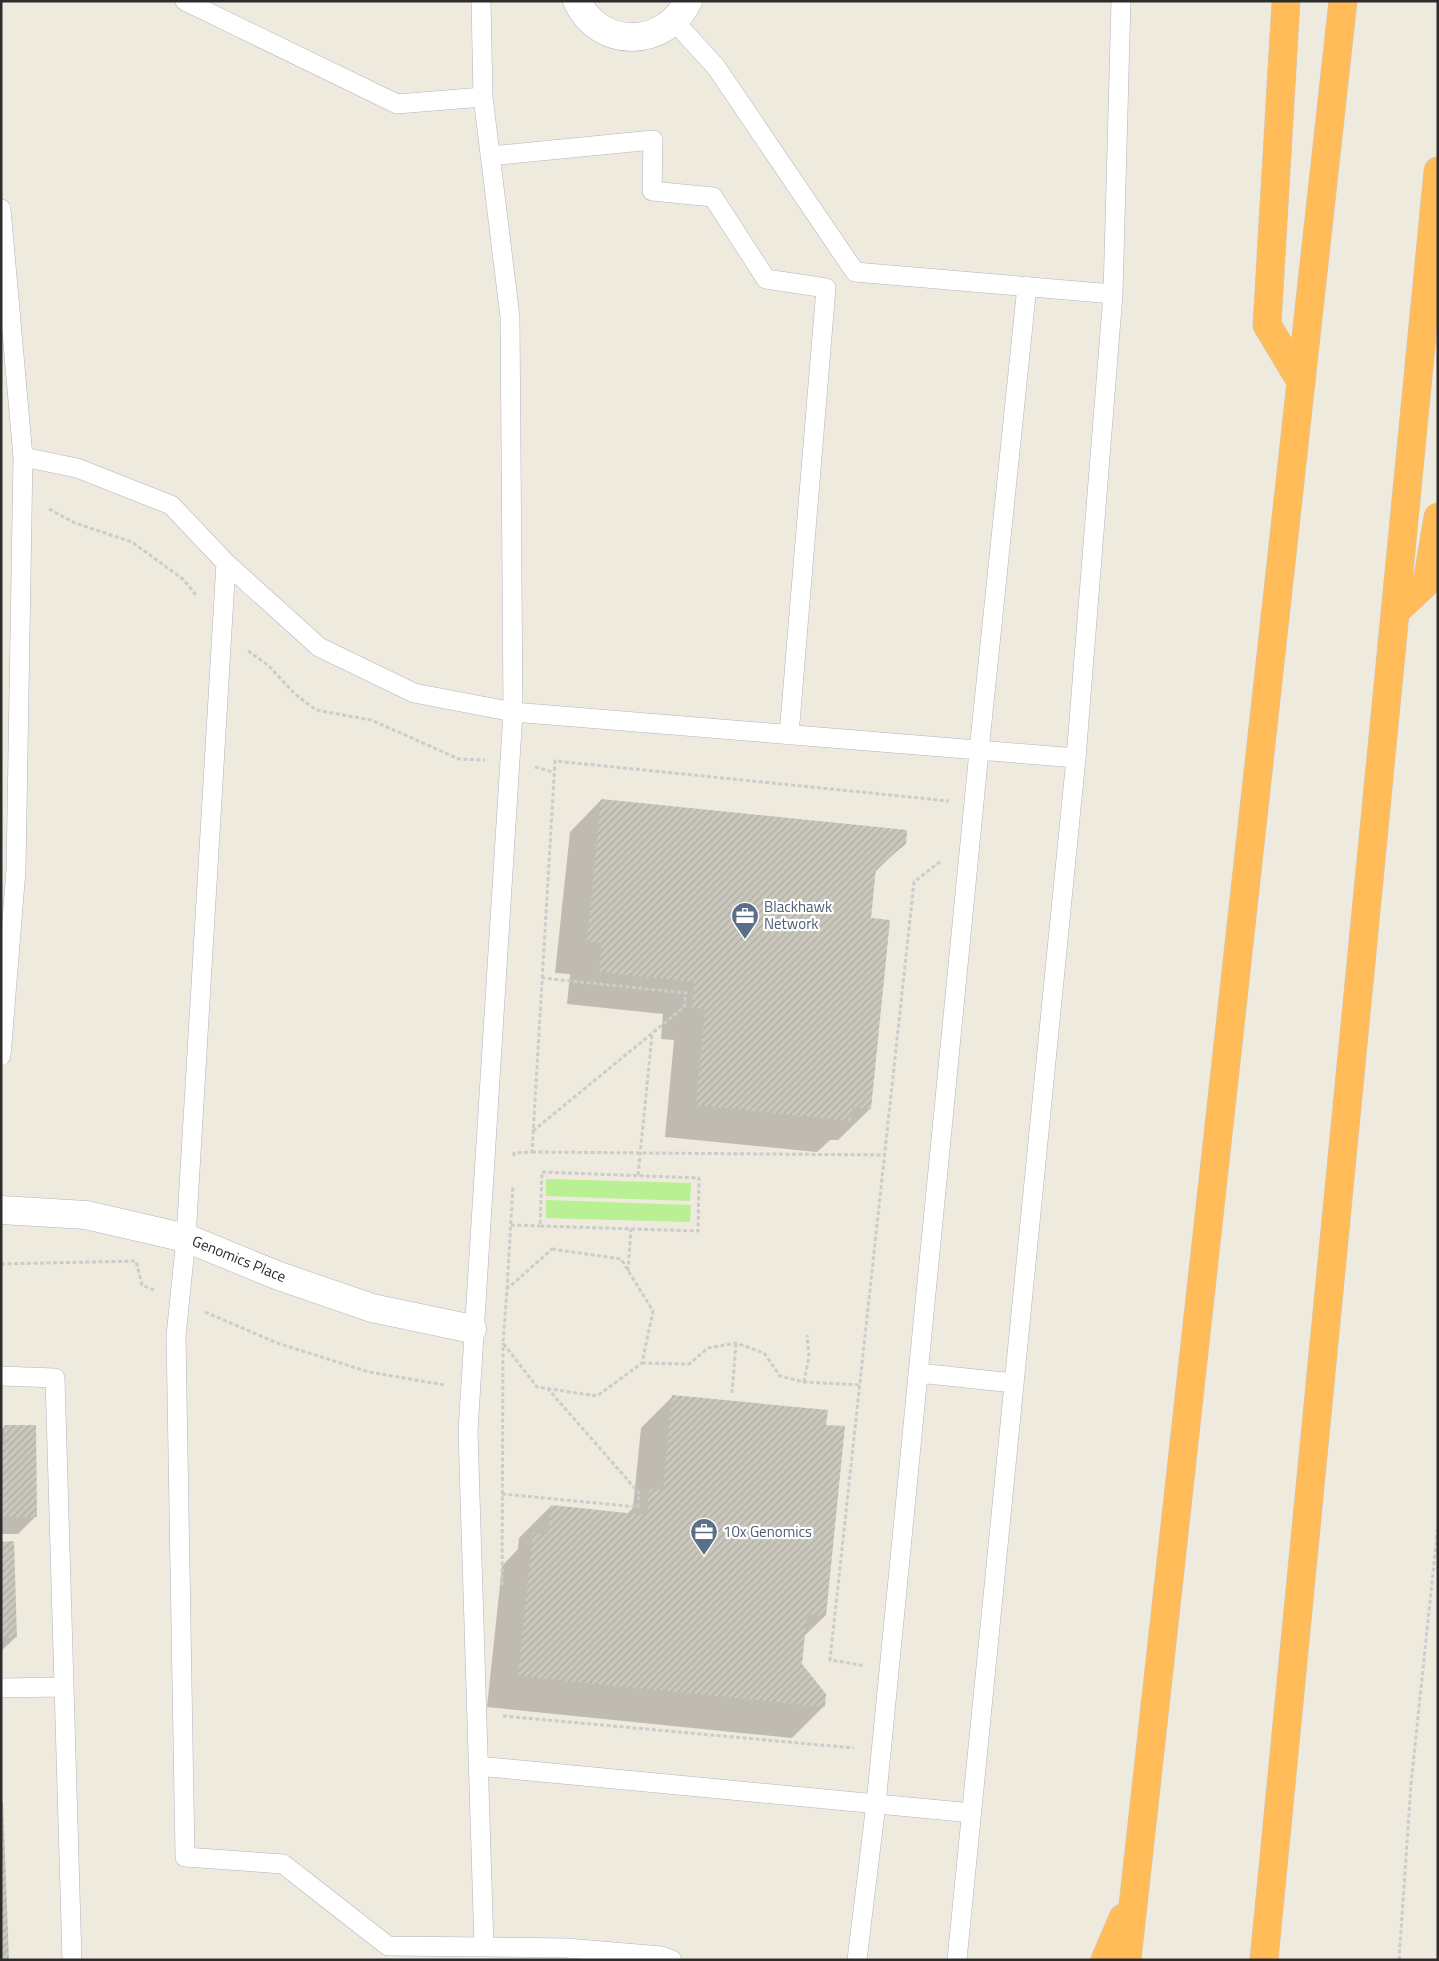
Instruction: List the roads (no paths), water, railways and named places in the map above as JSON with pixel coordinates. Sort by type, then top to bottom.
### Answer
[{"type":"highway","points":[[1286,1],[1267,326],[1300,380]]},
{"type":"highway","points":[[1127,1960],[1343,1]]},
{"type":"highway","points":[[1264,1960],[1438,171]]},
{"type":"highway","points":[[1395,612],[1427,582],[1438,516]]},
{"type":"highway","points":[[1105,1960],[1134,1891]]},
{"type":"street","points":[[577,1],[582,12],[601,29],[622,37],[646,37],[667,28],[681,11]]},
{"type":"street","name":"Genomics Place","points":[[1,1210],[86,1215],[186,1238],[279,1276],[372,1308],[472,1329]]},
{"type":"lane","points":[[185,1],[397,104],[483,97]]},
{"type":"lane","points":[[481,1],[483,97],[510,317],[513,712],[472,1329],[468,1431],[484,1947]]},
{"type":"lane","points":[[957,1960],[1076,758],[1113,294],[1121,1]]},
{"type":"lane","points":[[681,11],[716,67],[855,272]]},
{"type":"lane","points":[[490,156],[653,140],[652,191],[713,197],[766,279],[826,288],[855,272],[1113,294]]},
{"type":"lane","points":[[1,209],[23,457],[1,1056]]},
{"type":"lane","points":[[857,1960],[876,1804],[979,751],[1027,286]]},
{"type":"lane","points":[[789,735],[826,288]]},
{"type":"lane","points":[[23,457],[77,468],[171,505],[226,563],[319,647],[414,693],[513,712],[1076,758]]},
{"type":"lane","points":[[226,563],[186,1238],[176,1336],[185,1857],[283,1864],[388,1946],[566,1948],[660,1956],[672,1960]]},
{"type":"lane","points":[[918,1373],[1014,1383]]},
{"type":"lane","points":[[1,1376],[55,1378],[72,1960]]},
{"type":"lane","points":[[1,1688],[64,1687]]},
{"type":"lane","points":[[478,1766],[972,1813]]},
{"type":"place","name":"Blackhawk Network","points":[[745,940]]},
{"type":"place","name":"10x Genomics","points":[[704,1556]]}]
